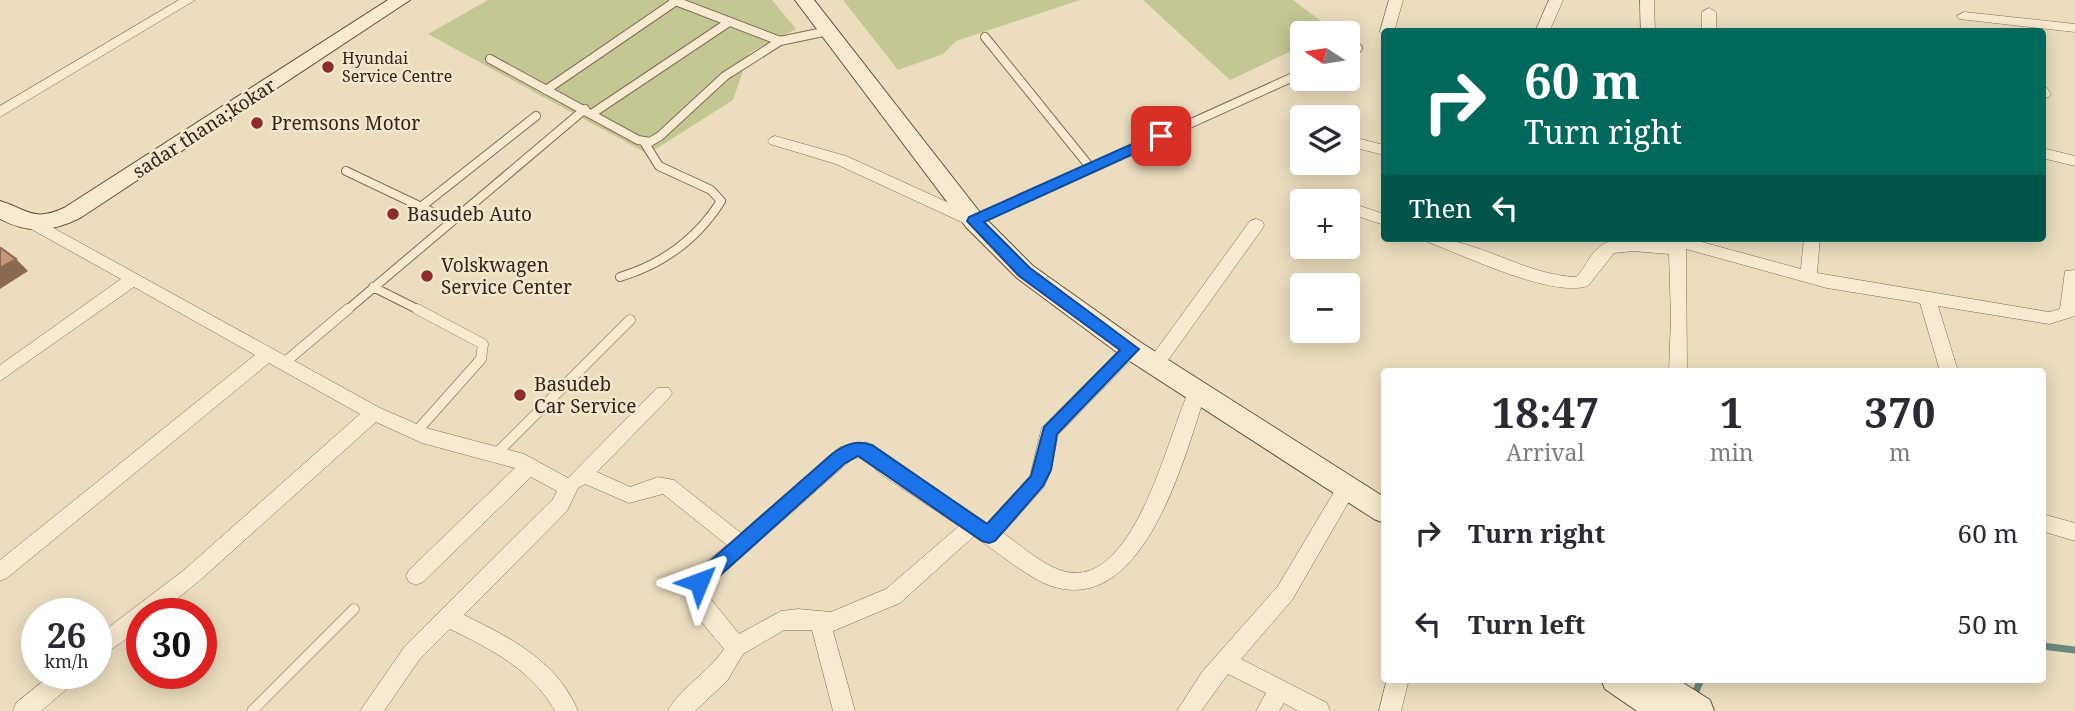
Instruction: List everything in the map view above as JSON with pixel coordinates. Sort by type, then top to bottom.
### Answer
[{"type":"main road","name":"sadar thana;kokar","points":[[37,225],[55,222],[72,213],[401,0]]},
{"type":"main road","points":[[804,0],[974,221],[1025,272],[1155,365],[1381,509]]},
{"type":"main road","points":[[0,209],[19,220],[37,225]]},
{"type":"main road","points":[[1241,420],[1258,443],[1381,527]]},
{"type":"main road","points":[[1241,420],[1271,431],[1381,501]]},
{"type":"main road","points":[[1241,420],[1283,453],[1381,517]]},
{"type":"main road","points":[[1609,683],[1669,703]]},
{"type":"main road","points":[[1625,683],[1669,703]]},
{"type":"main road","points":[[1642,683],[1669,703]]},
{"type":"street","points":[[0,113],[188,0]]},
{"type":"street","points":[[1388,28],[1396,0]]},
{"type":"street","points":[[1544,28],[1556,0]]},
{"type":"street","points":[[1647,0],[1648,28]]},
{"type":"street","points":[[1709,12],[1709,28]]},
{"type":"street","points":[[1964,16],[2009,26],[2075,27]]},
{"type":"street","points":[[775,141],[841,160],[974,221]]},
{"type":"street","points":[[1360,144],[1381,149]]},
{"type":"street","points":[[2046,154],[2075,162]]},
{"type":"street","points":[[1360,212],[1381,219]]},
{"type":"street","points":[[37,225],[374,413],[416,432],[468,449],[496,454],[576,482],[629,495],[658,485],[667,486],[741,545]]},
{"type":"street","points":[[1155,365],[1256,225]]},
{"type":"street","points":[[1445,242],[1551,279],[1578,283],[1585,281],[1605,250],[1616,246],[1677,243],[1808,277],[2049,318],[2068,313],[2071,275],[2075,276]]},
{"type":"street","points":[[1808,277],[1812,242]]},
{"type":"street","points":[[1677,243],[1678,368]]},
{"type":"street","points":[[0,374],[133,279]]},
{"type":"street","points":[[1927,298],[1948,368]]},
{"type":"street","points":[[679,711],[722,671],[732,659],[736,647],[781,621],[798,619],[821,623],[843,618],[893,596],[981,530],[1037,481],[1042,470],[1046,441],[1055,425],[1131,349]]},
{"type":"street","points":[[0,572],[276,358]]},
{"type":"street","points":[[736,647],[701,603],[698,594],[699,582],[848,452],[866,450],[981,530],[1064,582],[1090,582],[1104,573],[1136,541],[1147,525],[1158,503],[1197,392]]},
{"type":"street","points":[[371,711],[412,653],[560,505],[576,482],[663,393]]},
{"type":"street","points":[[163,598],[191,576],[374,413]]},
{"type":"street","points":[[416,576],[529,466]]},
{"type":"street","points":[[1188,711],[1225,662],[1285,593],[1341,498]]},
{"type":"street","points":[[2046,524],[2075,533]]},
{"type":"street","points":[[447,617],[522,656],[552,685],[567,711]]},
{"type":"street","points":[[821,623],[844,711]]},
{"type":"street","points":[[112,637],[126,627]]},
{"type":"street","points":[[1225,662],[1319,711]]},
{"type":"street","points":[[1390,711],[1397,683]]},
{"type":"street","points":[[24,711],[50,689]]},
{"type":"street","points":[[1267,711],[1281,690]]},
{"type":"lane","points":[[546,90],[675,1],[780,41]]},
{"type":"lane","points":[[593,113],[729,22]]},
{"type":"lane","points":[[644,142],[656,140],[725,76],[780,41],[828,31]]},
{"type":"lane","points":[[985,37],[1090,167]]},
{"type":"lane","points":[[490,59],[644,142],[660,167],[719,195],[721,201],[716,210],[681,246],[650,268],[620,277]]},
{"type":"lane","points":[[974,221],[1290,78]]},
{"type":"lane","points":[[276,358],[373,287],[584,109]]},
{"type":"lane","points":[[421,207],[536,116]]},
{"type":"lane","points":[[346,171],[452,221]]},
{"type":"lane","points":[[373,287],[483,344],[481,359],[416,432]]},
{"type":"lane","points":[[496,454],[630,320]]},
{"type":"lane","points":[[252,711],[354,609]]},
{"type":"green space","points":[[488,0],[772,0],[796,29],[749,53],[733,100],[648,154],[428,34]]},
{"type":"green space","points":[[843,0],[1080,0],[956,41],[943,54],[898,70]]},
{"type":"green space","points":[[1143,0],[1293,0],[1321,21],[1290,21],[1290,52],[1230,80]]},
{"type":"building","points":[[0,249],[16,259],[0,268]]},
{"type":"waterway","points":[[2046,646],[2075,650]]},
{"type":"waterway","points":[[1688,711],[1699,683]]},
{"type":"place","name":"Hyundai Service Centre","points":[[328,67]]},
{"type":"place","name":"Premsons Motor","points":[[257,123]]},
{"type":"place","name":"Basudeb Auto","points":[[393,214]]},
{"type":"place","name":"Volskwagen Service Center","points":[[427,276]]},
{"type":"place","name":"Basudeb Car Service","points":[[520,395]]},
{"type":"route","points":[[699,582],[838,459],[858,449],[866,450],[889,469],[989,535],[1037,481],[1042,470],[1049,432],[1131,349],[1025,272],[974,221],[1161,136]]}]
